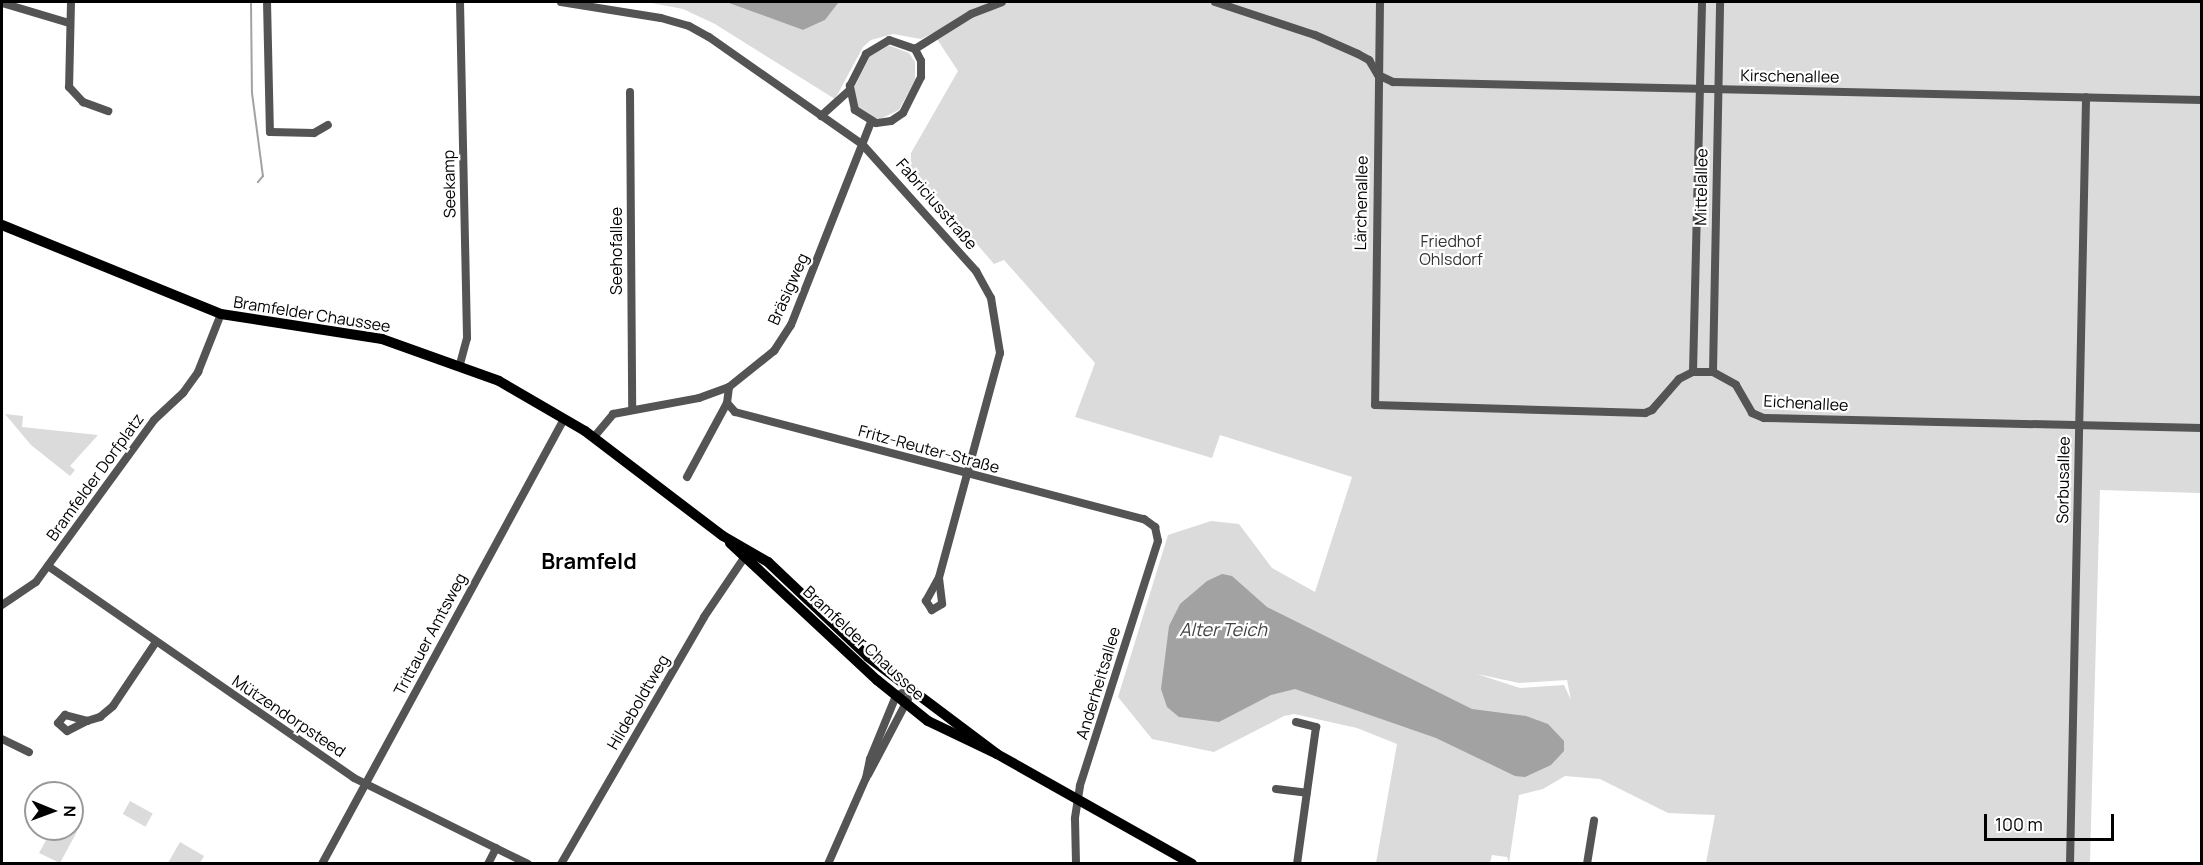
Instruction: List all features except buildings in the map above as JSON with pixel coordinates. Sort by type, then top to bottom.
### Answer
[{"type":"main road","name":"Bramfelder Chaussee","points":[[2,225],[221,314],[382,339],[460,364],[499,381],[594,438],[723,536],[775,567],[868,657],[997,754],[1192,864]]},
{"type":"main road","name":"Bramfelder Chaussee","points":[[723,536],[744,558],[800,604],[906,705],[958,738],[997,754]]},
{"type":"street","points":[[71,2],[69,87],[83,102],[108,111]]},
{"type":"street","points":[[267,2],[270,132],[314,133],[328,125]]},
{"type":"street","name":"Seekamp","points":[[460,2],[467,338],[460,364]]},
{"type":"street","name":"Fabriciusstraße","points":[[561,2],[599,7],[689,26],[862,144],[956,246],[991,298],[1000,353],[939,578]]},
{"type":"street","points":[[915,49],[970,14],[1002,2]]},
{"type":"street","points":[[1215,2],[1347,49],[1369,60],[1378,75]]},
{"type":"street","name":"Lärchenallee","points":[[1380,2],[1375,405],[1645,413],[1652,410],[1669,387],[1693,372]]},
{"type":"street","name":"Mittelallee","points":[[1693,372],[1702,2]]},
{"type":"street","name":"Mittelallee","points":[[1713,372],[1720,2]]},
{"type":"street","points":[[2,3],[69,23]]},
{"type":"street","points":[[821,116],[849,91],[858,67],[875,45],[893,40],[915,49],[921,61],[921,77],[907,108],[891,121],[872,122],[855,110],[849,91]]},
{"type":"street","name":"Kirschenallee","points":[[1378,75],[1394,82],[2202,100]]},
{"type":"street","name":"Seehofallee","points":[[630,92],[632,409]]},
{"type":"street","name":"Sorbusallee","points":[[2070,864],[2086,97]]},
{"type":"street","name":"Bräsigweg","points":[[594,438],[613,414],[699,398],[729,387],[774,351],[791,325],[872,122]]},
{"type":"street","name":"Bramfelder Dorfplatz","points":[[2,605],[26,591],[48,566],[154,420],[172,405],[198,372],[221,314]]},
{"type":"street","points":[[1693,372],[1713,372]]},
{"type":"street","name":"Eichenallee","points":[[1713,372],[1736,386],[1752,413],[1764,418],[2202,428]]},
{"type":"street","points":[[687,477],[727,403],[729,387]]},
{"type":"street","name":"Fritz-Reuter-Straße","points":[[727,403],[735,412],[967,475],[1144,519]]},
{"type":"street","name":"Trittauer Amtsweg","points":[[322,864],[564,418]]},
{"type":"street","name":"Anderheitsallee","points":[[1076,864],[1078,801],[1158,542],[1155,527],[1144,519]]},
{"type":"street","name":"Hildeboldtweg","points":[[561,864],[704,618],[744,558]]},
{"type":"street","name":"Mützendorpsteed","points":[[48,566],[366,784],[528,864]]},
{"type":"street","points":[[87,721],[100,717],[113,706],[156,642]]},
{"type":"street","points":[[866,778],[870,759],[896,696],[910,689]]},
{"type":"street","points":[[828,864],[866,778],[906,705],[910,689]]},
{"type":"street","points":[[1296,722],[1316,727],[1297,864]]},
{"type":"street","points":[[2,739],[29,752]]},
{"type":"street","points":[[1276,789],[1307,793]]},
{"type":"street","points":[[1587,864],[1594,821]]},
{"type":"street","points":[[488,864],[496,848]]},
{"type":"green space","name":"Friedhof Ohlsdorf","points":[[646,2],[726,2],[803,30],[825,20],[839,2],[2201,2],[2201,493],[2100,490],[2090,863],[1706,863],[1715,815],[1668,813],[1600,779],[1565,776],[1543,789],[1519,795],[1509,863],[1507,857],[1492,855],[1490,863],[1376,863],[1397,744],[1357,728],[1294,714],[1284,716],[1214,752],[1152,739],[1118,697],[1168,535],[1211,521],[1239,524],[1272,568],[1315,592],[1352,477],[1220,435],[1212,458],[1075,417],[1095,363],[1004,260],[994,264],[911,167],[911,153],[958,71],[933,33],[921,39],[893,34],[871,40],[863,47],[835,99],[715,24],[683,9]],"holes":[[[1477,674],[1519,683],[1567,680],[1571,700],[1564,685],[1520,688]]]},
{"type":"green space","points":[[888,45],[909,53],[915,62],[915,80],[899,110],[880,119],[869,117],[857,107],[854,88],[871,54]]},
{"type":"green space","points":[[5,414],[23,416],[22,427],[98,435],[70,466],[75,470],[70,476],[31,445]]},
{"type":"green space","points":[[130,801],[153,814],[145,827],[123,814]]},
{"type":"green space","points":[[46,841],[72,841],[60,863],[39,853]]},
{"type":"green space","points":[[180,842],[204,856],[200,863],[168,863]]},
{"type":"water","points":[[726,2],[839,2],[825,20],[803,30]]},
{"type":"water","name":"Alter Teich","points":[[1222,574],[1232,576],[1267,607],[1472,709],[1526,716],[1548,724],[1564,741],[1564,751],[1551,765],[1525,777],[1515,776],[1436,738],[1295,689],[1271,695],[1219,722],[1179,717],[1167,707],[1161,689],[1169,626],[1180,604],[1207,581]]},
{"type":"waterway","points":[[251,2],[252,93],[263,176],[258,182]]},
{"type":"district","name":"Bramfeld","points":[[589,562]]}]
